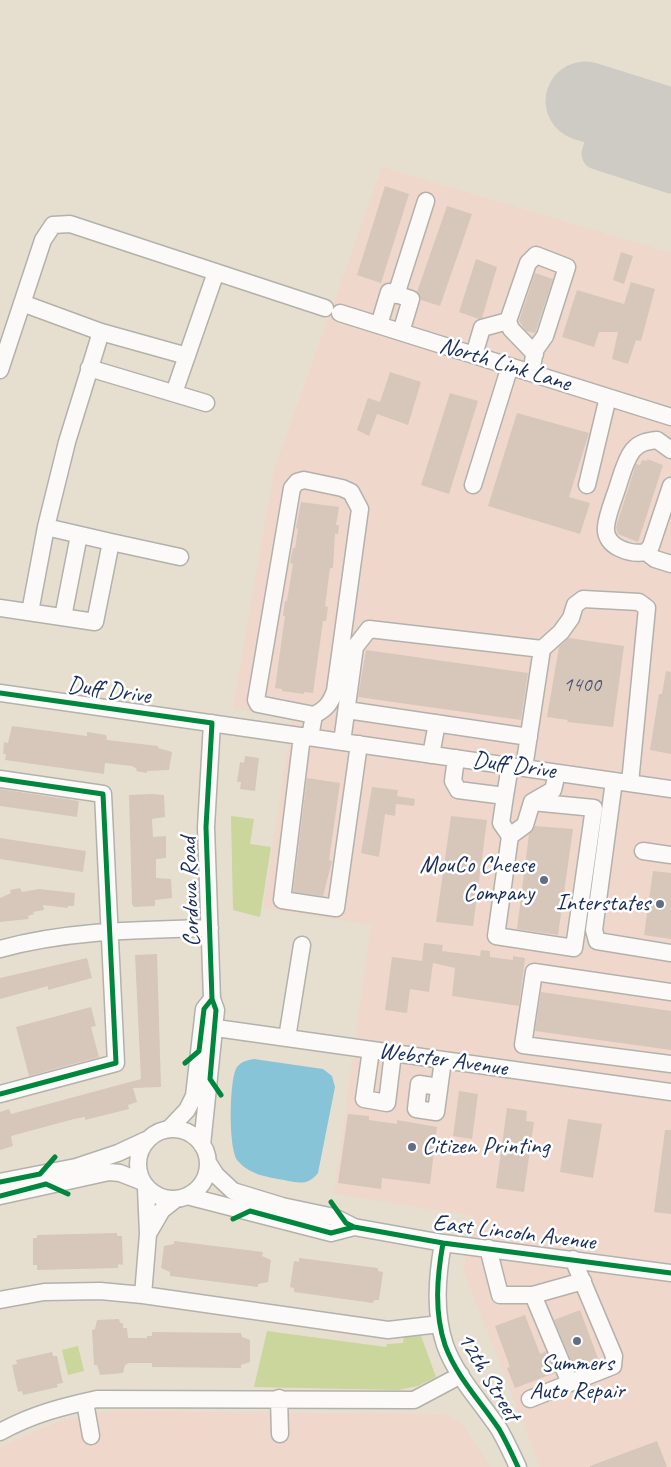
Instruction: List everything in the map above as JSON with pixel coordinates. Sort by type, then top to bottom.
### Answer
[{"type":"street","points":[[396,295],[426,201]]},
{"type":"street","name":"North Link Lane","points":[[22,303],[43,240],[53,225],[70,224],[332,310],[669,416]]},
{"type":"street","points":[[531,373],[535,354],[545,336],[566,267],[536,255],[528,263],[508,321],[511,329],[535,354]]},
{"type":"street","points":[[174,394],[216,272]]},
{"type":"street","points":[[379,325],[389,292],[411,299],[401,332]]},
{"type":"street","points":[[0,370],[22,303],[101,332],[187,356]]},
{"type":"street","points":[[474,355],[482,328],[508,321]]},
{"type":"street","points":[[30,612],[46,526],[67,442],[101,332]]},
{"type":"street","points":[[473,485],[510,366]]},
{"type":"street","points":[[90,368],[206,403]]},
{"type":"street","points":[[587,485],[608,397]]},
{"type":"street","points":[[658,440],[669,416]]},
{"type":"street","points":[[671,450],[658,440],[643,442],[632,451],[622,474],[605,528],[611,542],[620,549],[635,554],[646,552],[650,546],[671,486]]},
{"type":"street","points":[[253,729],[258,704],[256,700],[292,488],[297,482],[304,480],[342,488],[351,492],[360,508],[335,691],[331,703],[324,710],[314,715],[258,704]]},
{"type":"street","points":[[46,526],[180,558]]},
{"type":"street","points":[[63,617],[80,535]]},
{"type":"street","points":[[0,608],[95,622],[111,542]]},
{"type":"street","points":[[646,552],[655,559],[671,564]]},
{"type":"street","points":[[532,802],[594,808],[574,948],[496,936],[510,836],[501,823],[505,796],[529,737],[542,649],[561,632],[570,618],[575,605],[583,599],[638,602],[646,608],[622,782],[594,930],[597,941],[671,953]]},
{"type":"street","points":[[342,742],[355,647],[369,629],[542,649]]},
{"type":"street","name":"Duff Drive","points":[[0,693],[671,789]]},
{"type":"street","points":[[346,710],[529,737]]},
{"type":"street","points":[[314,715],[306,737],[282,900],[336,908],[359,744]]},
{"type":"street","name":"Cordova Road","points":[[202,1145],[216,1028],[216,1010],[212,999],[206,827],[212,723]]},
{"type":"street","points":[[431,755],[437,723]]},
{"type":"street","points":[[456,758],[454,781],[458,790],[505,796]]},
{"type":"street","points":[[510,836],[525,825],[532,802],[552,790],[557,773]]},
{"type":"street","points":[[0,779],[103,794],[116,1063],[0,1094]]},
{"type":"street","points":[[643,851],[671,855]]},
{"type":"street","points":[[0,949],[30,941],[110,931],[210,928]]},
{"type":"street","points":[[287,1038],[302,945]]},
{"type":"street","points":[[671,992],[534,972],[523,1045],[671,1064]]},
{"type":"street","name":"Cordova Road","points":[[169,1130],[187,1110],[194,1096],[204,1009],[212,999]]},
{"type":"street","name":"Webster Avenue","points":[[216,1028],[671,1092]]},
{"type":"street","points":[[370,1050],[364,1099],[387,1103],[393,1053]]},
{"type":"street","points":[[439,1087],[443,1060]]},
{"type":"street","points":[[0,1182],[76,1167],[118,1153],[160,1132],[169,1130],[184,1131],[202,1145],[209,1164],[203,1183],[162,1210],[148,1234]]},
{"type":"street","points":[[142,1295],[148,1234],[144,1185],[137,1163],[138,1155],[146,1140]]},
{"type":"street","name":"East Lincoln Avenue","points":[[209,1164],[224,1184],[233,1191],[282,1206],[334,1217],[354,1227],[443,1243],[671,1273]]},
{"type":"street","points":[[0,1196],[109,1172],[128,1175],[154,1194],[182,1198]]},
{"type":"street","name":"East Lincoln Avenue","points":[[182,1198],[331,1233],[354,1227]]},
{"type":"street","name":"12th Street","points":[[443,1243],[437,1298],[440,1324],[446,1347],[461,1376],[499,1430],[518,1467]]},
{"type":"street","points":[[488,1248],[500,1295],[533,1296],[583,1281]]},
{"type":"street","points":[[530,1399],[613,1366],[614,1356],[573,1259]]},
{"type":"street","points":[[0,1300],[44,1292],[100,1291],[142,1295],[388,1330],[440,1324]]},
{"type":"street","points":[[533,1296],[570,1383]]},
{"type":"street","points":[[0,1432],[28,1417],[58,1407],[98,1399],[279,1398],[414,1400],[461,1376]]},
{"type":"street","points":[[279,1398],[280,1434]]},
{"type":"street","points":[[85,1402],[91,1436]]},
{"type":"shaded area","points":[[382,167],[671,253],[671,1467],[540,1467],[463,1270],[474,1216],[334,1194],[371,925],[263,908],[292,720],[233,708],[274,470]]},
{"type":"shaded area","points":[[106,1411],[445,1414],[461,1422],[491,1467],[0,1467],[0,1449],[9,1443],[58,1422]]},
{"type":"green space","points":[[231,816],[254,819],[250,844],[271,847],[260,917],[233,910]]},
{"type":"green space","points":[[267,1331],[386,1347],[387,1344],[403,1343],[404,1335],[420,1333],[436,1377],[418,1386],[398,1390],[254,1387]]},
{"type":"green space","points":[[78,1346],[84,1371],[68,1375],[62,1350]]},
{"type":"water","points":[[254,1059],[323,1069],[332,1076],[335,1087],[318,1173],[307,1182],[298,1183],[259,1175],[243,1166],[235,1155],[231,1130],[231,1099],[234,1074],[241,1063]]},
{"type":"building","points":[[385,186],[409,194],[381,283],[357,275]]},
{"type":"building","points":[[447,206],[472,214],[440,306],[421,300],[417,292]]},
{"type":"building","points":[[621,252],[633,256],[624,284],[613,280]]},
{"type":"building","points":[[476,259],[497,267],[482,318],[479,319],[459,312]]},
{"type":"building","points":[[535,273],[553,279],[535,333],[526,331],[519,321]]},
{"type":"building","points":[[631,282],[655,289],[641,341],[636,340],[628,364],[612,359],[618,332],[599,332],[594,347],[562,337],[577,290],[624,304]]},
{"type":"building","points":[[390,372],[421,382],[408,425],[377,414],[369,436],[357,430],[368,398],[380,402]]},
{"type":"building","points":[[450,393],[478,401],[449,494],[421,485]]},
{"type":"building","points":[[517,413],[589,433],[569,497],[590,503],[580,534],[488,506]]},
{"type":"building","points":[[647,459],[663,465],[638,542],[618,534],[616,527],[636,464],[640,465],[642,460],[647,461]]},
{"type":"building","points":[[301,502],[339,507],[336,525],[339,525],[338,534],[335,534],[333,568],[330,568],[325,606],[328,607],[326,621],[323,621],[313,693],[304,692],[304,694],[282,691],[282,689],[275,688],[285,616],[283,616],[285,601],[287,601],[293,564],[290,563],[293,548],[295,548],[298,529],[296,528]]},
{"type":"building","points":[[569,638],[624,646],[613,727],[567,722],[568,720],[547,717],[559,647]]},
{"type":"building","points":[[366,650],[528,673],[521,720],[358,697]]},
{"type":"building","points":[[666,671],[671,672],[671,754],[650,750],[659,694],[662,694]]},
{"type":"building","points":[[12,726],[87,736],[87,732],[106,735],[107,740],[158,746],[158,748],[172,752],[169,770],[147,771],[147,773],[136,771],[137,769],[132,766],[105,763],[104,774],[5,760],[6,754],[3,754],[4,742],[8,743]]},
{"type":"building","points":[[245,756],[259,758],[255,791],[240,789],[241,782],[237,782],[240,762],[244,763]]},
{"type":"building","points":[[307,778],[340,783],[329,860],[332,861],[323,896],[293,892]]},
{"type":"building","points":[[372,787],[398,790],[397,796],[415,799],[414,806],[396,804],[395,816],[385,814],[379,857],[361,853]]},
{"type":"building","points":[[0,789],[79,801],[77,817],[0,806]]},
{"type":"building","points":[[129,795],[164,795],[165,817],[152,819],[153,837],[166,836],[166,858],[156,859],[156,878],[171,879],[172,898],[155,900],[155,906],[134,907],[132,904]]},
{"type":"building","points":[[451,816],[487,820],[473,926],[436,922]]},
{"type":"building","name":"MouCo Cheese Company","points":[[535,826],[573,829],[558,935],[517,929],[529,834]]},
{"type":"building","points":[[0,838],[86,851],[83,872],[0,859]]},
{"type":"building","name":"Interstates","points":[[653,871],[671,873],[671,939],[644,935]]},
{"type":"building","points":[[20,888],[22,892],[39,889],[75,893],[74,906],[68,906],[68,908],[43,905],[44,910],[33,912],[34,914],[28,916],[29,919],[0,922],[0,898],[11,893],[10,890]]},
{"type":"building","points":[[424,943],[443,945],[442,951],[480,956],[481,950],[490,951],[490,957],[513,960],[513,956],[525,958],[519,1006],[452,996],[455,968],[433,963],[429,992],[410,989],[407,1013],[385,1010],[392,957],[422,961]]},
{"type":"building","points":[[157,954],[161,1087],[133,1088],[137,1102],[128,1105],[129,1109],[85,1120],[85,1117],[74,1119],[11,1136],[13,1146],[0,1150],[0,1112],[9,1109],[11,1114],[141,1079],[135,955]]},
{"type":"building","points":[[87,958],[92,978],[48,990],[48,986],[0,999],[0,978]]},
{"type":"building","points":[[541,992],[671,1011],[671,1050],[535,1031]]},
{"type":"building","points":[[91,1007],[96,1026],[91,1027],[99,1057],[29,1076],[16,1027]]},
{"type":"building","points":[[459,1091],[478,1094],[472,1139],[453,1136]]},
{"type":"building","points":[[507,1108],[527,1111],[526,1121],[534,1122],[524,1192],[496,1188]]},
{"type":"building","points":[[348,1114],[369,1116],[369,1120],[397,1124],[397,1120],[437,1127],[430,1184],[382,1178],[381,1189],[338,1183]]},
{"type":"building","points":[[568,1119],[602,1124],[593,1178],[560,1172]]},
{"type":"building","points":[[665,1130],[671,1130],[671,1214],[654,1212]]},
{"type":"building","points":[[117,1233],[117,1236],[122,1236],[123,1265],[118,1264],[118,1268],[37,1270],[37,1265],[33,1265],[33,1238],[37,1238],[37,1235]]},
{"type":"building","points":[[174,1241],[263,1252],[262,1256],[271,1260],[268,1282],[258,1284],[258,1287],[170,1276],[170,1272],[161,1268],[164,1246],[174,1244]]},
{"type":"building","points":[[299,1258],[378,1268],[378,1271],[383,1272],[379,1300],[374,1300],[373,1303],[294,1292],[294,1288],[290,1287],[294,1261],[299,1262]]},
{"type":"building","name":"Summers Auto Repair","points":[[580,1310],[599,1361],[575,1370],[554,1320]]},
{"type":"building","points":[[525,1315],[540,1354],[546,1351],[555,1373],[515,1388],[507,1368],[510,1367],[495,1326]]},
{"type":"building","points":[[119,1319],[120,1323],[123,1323],[123,1328],[127,1328],[128,1338],[147,1338],[147,1336],[152,1336],[152,1332],[241,1333],[242,1337],[250,1340],[250,1362],[241,1365],[241,1368],[152,1367],[152,1363],[129,1363],[125,1365],[123,1373],[100,1375],[97,1365],[94,1365],[92,1330],[95,1329],[97,1320]]},
{"type":"building","points":[[52,1352],[53,1356],[57,1356],[63,1383],[57,1384],[58,1387],[23,1395],[22,1391],[18,1392],[12,1365],[17,1364],[16,1360]]},
{"type":"building","points":[[657,1441],[667,1467],[590,1467],[590,1466]]},
{"type":"taxiway","points":[[611,110],[597,154],[671,178]]},
{"type":"runway","points":[[585,101],[671,128]]},
{"type":"cycle path","points":[[0,693],[212,723],[206,827],[212,999],[216,1010],[210,1079],[221,1095]]},
{"type":"cycle path","points":[[0,779],[103,794],[116,1063],[0,1094]]},
{"type":"cycle path","points":[[185,1063],[199,1051],[204,1009],[212,999]]},
{"type":"cycle path","points":[[0,1182],[40,1174],[55,1157]]},
{"type":"cycle path","points":[[0,1196],[46,1184],[68,1194]]},
{"type":"cycle path","points":[[331,1202],[346,1223],[354,1227],[443,1243],[671,1273]]},
{"type":"cycle path","points":[[233,1219],[250,1211],[331,1233],[354,1227]]},
{"type":"cycle path","points":[[443,1243],[439,1269],[438,1307],[445,1345],[462,1378],[499,1429],[518,1467]]},
{"type":"place","name":"MouCo Cheese Company","points":[[544,880]]},
{"type":"place","name":"Interstates","points":[[660,904]]},
{"type":"place","name":"Citizen Printing","points":[[412,1147]]},
{"type":"place","name":"Summers Auto Repair","points":[[577,1341]]}]
